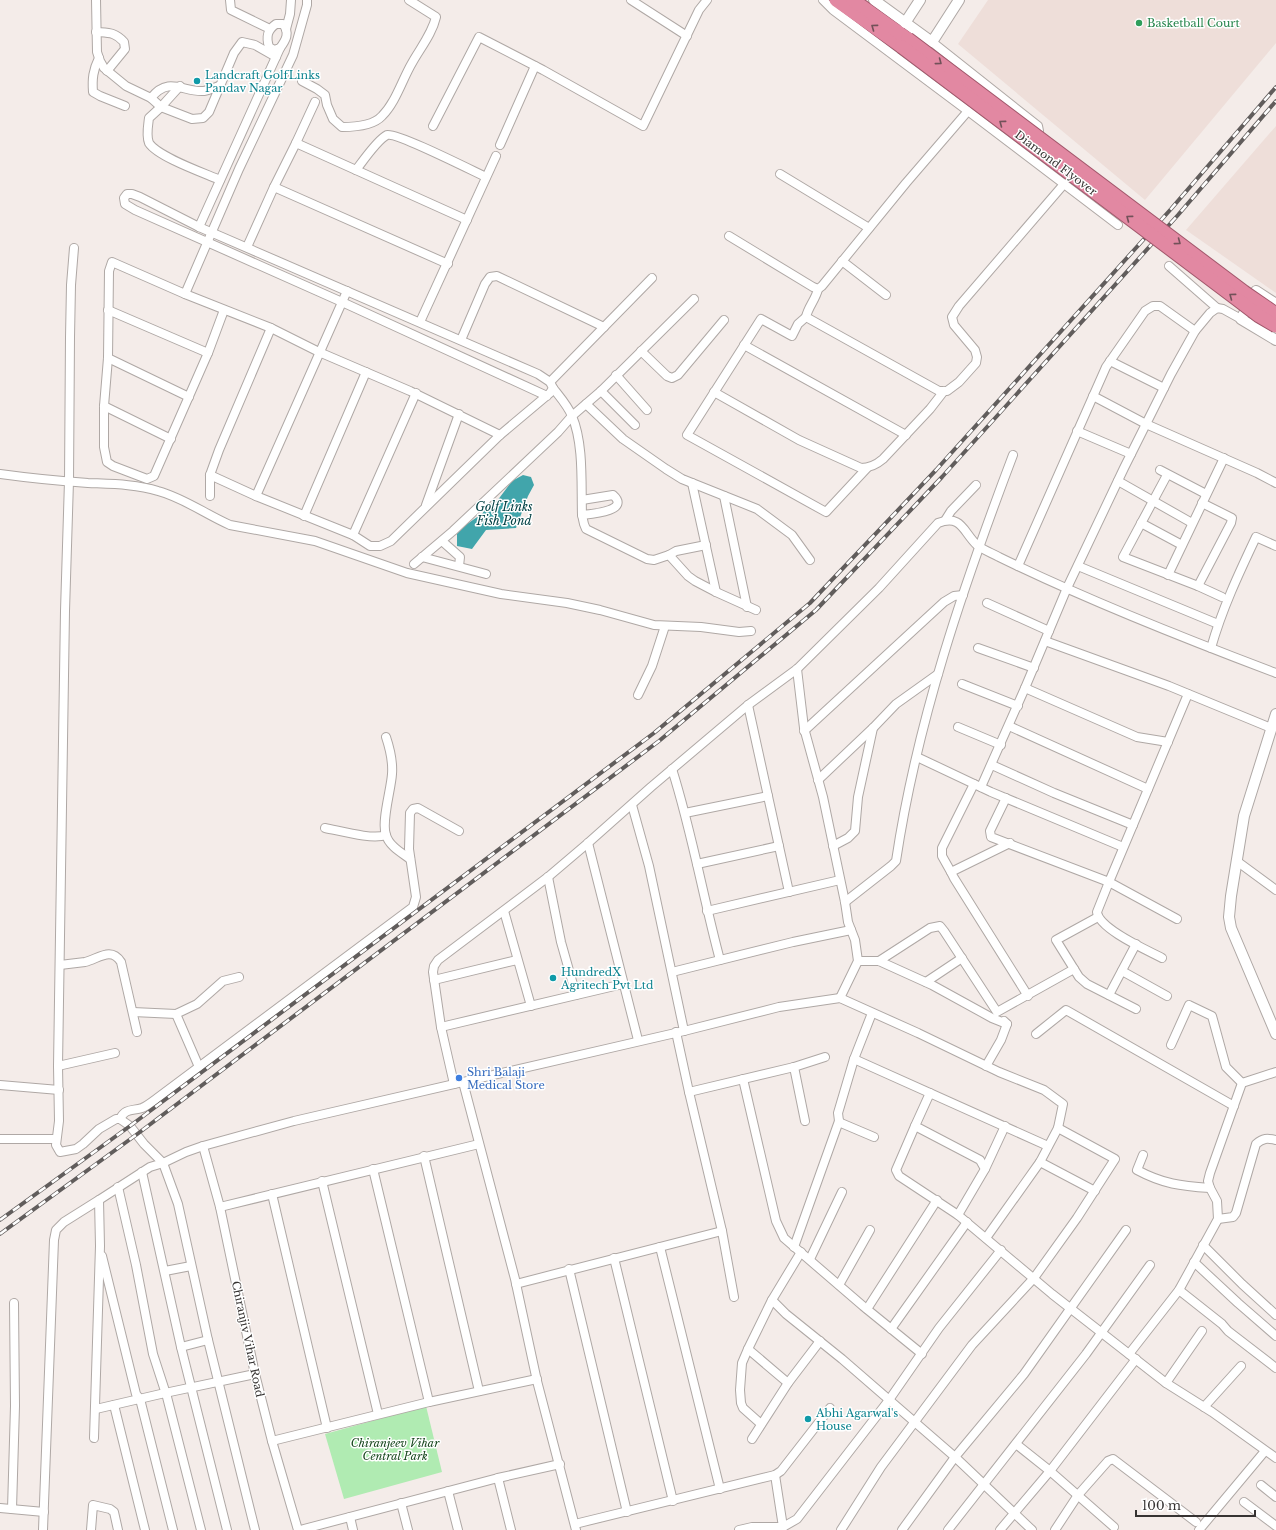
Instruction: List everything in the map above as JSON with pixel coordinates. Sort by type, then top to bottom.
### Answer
[{"type":"highway","name":"Diamond Flyover","points":[[845,2],[908,39],[1244,292],[1276,314]]},
{"type":"highway","name":"Diamond Flyover","points":[[845,2],[902,47],[1227,292],[1259,316],[1276,326]]},
{"type":"street","points":[[96,0],[97,52],[100,62],[107,71],[126,86],[151,98],[162,107],[192,119],[203,118],[209,112],[234,53],[242,42],[255,45],[276,57]]},
{"type":"street","points":[[230,0],[231,10],[270,29]]},
{"type":"street","points":[[198,227],[280,48],[287,37],[286,29],[290,14],[290,0]]},
{"type":"street","points":[[185,294],[242,162],[293,55],[307,5],[307,0]]},
{"type":"street","points":[[302,81],[325,95],[327,105],[333,119],[342,128],[369,124],[382,117],[392,103],[412,63],[433,29],[436,17],[409,0]]},
{"type":"street","points":[[631,0],[687,36]]},
{"type":"street","points":[[433,126],[479,37],[586,93],[643,126],[699,10],[707,0]]},
{"type":"street","points":[[823,0],[833,10],[1118,225]]},
{"type":"street","points":[[874,0],[932,42],[1038,126],[1039,131],[1023,152]]},
{"type":"street","points":[[905,23],[920,0]]},
{"type":"street","points":[[932,42],[959,0]]},
{"type":"street","points":[[280,48],[274,50],[269,47],[267,39],[270,29],[276,24],[283,24],[286,29]]},
{"type":"street","points":[[96,32],[118,35],[124,42],[125,49],[107,71]]},
{"type":"street","points":[[99,58],[93,68],[93,92],[125,106]]},
{"type":"street","points":[[500,145],[535,66]]},
{"type":"street","points":[[151,98],[156,92],[170,86],[180,86],[203,91],[219,86]]},
{"type":"street","points":[[180,86],[162,107],[149,118],[147,132],[149,142],[160,153],[220,180]]},
{"type":"street","points":[[247,248],[274,187],[315,102]]},
{"type":"street","points":[[818,288],[824,285],[869,228],[968,111]]},
{"type":"street","points":[[356,170],[379,142],[386,136],[392,135],[426,148],[486,177]]},
{"type":"street","points":[[296,143],[467,220]]},
{"type":"street","points":[[420,322],[448,264],[496,156]]},
{"type":"street","points":[[780,174],[869,228]]},
{"type":"street","points":[[714,392],[799,440],[861,468],[867,468],[877,464],[930,409],[944,391],[959,382],[976,363],[977,356],[975,350],[954,325],[952,317],[959,306],[1064,184]]},
{"type":"street","points":[[274,187],[448,264]]},
{"type":"street","points":[[546,396],[342,302],[135,210],[125,204],[124,198],[127,194],[132,194],[198,227],[538,374],[551,385],[564,402],[572,416],[579,440],[582,515],[586,529],[647,559],[654,560],[676,551],[706,546]]},
{"type":"street","points":[[729,236],[818,288]]},
{"type":"street","points":[[74,248],[70,337],[69,482],[65,619],[58,1066],[59,1121],[56,1145],[60,1152],[76,1149],[99,1128],[116,1119],[120,1119],[130,1126],[144,1144],[163,1163],[178,1204],[208,1340],[255,1530]]},
{"type":"street","points":[[842,261],[886,295]]},
{"type":"street","points":[[224,310],[208,353],[172,439],[154,476],[151,479],[143,478],[113,466],[107,462],[105,458],[104,406],[108,358],[109,271],[112,262],[185,294],[271,328],[319,352],[416,393],[500,435]]},
{"type":"street","points":[[1169,266],[1217,308],[1223,309],[1241,318],[1276,340]]},
{"type":"street","points":[[461,340],[484,284],[490,277],[497,276],[604,327]]},
{"type":"street","points":[[210,475],[256,496],[353,535],[370,546],[380,546],[391,541],[500,435],[546,396],[551,385],[604,327],[652,278]]},
{"type":"street","points":[[818,288],[816,297],[807,312],[806,317],[798,324],[792,336],[761,319],[687,435],[826,512],[867,468]]},
{"type":"street","points":[[256,496],[347,291]]},
{"type":"street","points":[[1241,318],[1256,291],[1276,304]]},
{"type":"street","points":[[414,564],[442,541],[558,432],[572,416],[601,391],[694,299]]},
{"type":"street","points":[[1018,566],[1110,361],[1145,311],[1153,306],[1160,306],[1195,331]]},
{"type":"street","points":[[1028,996],[954,878],[942,856],[942,848],[978,785],[992,765],[1026,688],[1067,588],[1164,388],[1195,331],[1210,313],[1217,308]]},
{"type":"street","points":[[108,310],[208,353]]},
{"type":"street","points":[[806,317],[939,390],[944,391]]},
{"type":"street","points":[[641,351],[667,376],[672,378],[678,375],[724,320]]},
{"type":"street","points":[[210,496],[210,475],[219,450],[271,328]]},
{"type":"street","points":[[744,345],[906,435]]},
{"type":"street","points":[[108,358],[189,397]]},
{"type":"street","points":[[1110,361],[1164,388]]},
{"type":"street","points":[[304,516],[366,372]]},
{"type":"street","points":[[616,375],[647,410]]},
{"type":"street","points":[[601,391],[635,425]]},
{"type":"street","points":[[353,535],[416,393]]},
{"type":"street","points":[[1093,396],[1146,424],[1224,458],[1276,483]]},
{"type":"street","points":[[586,404],[623,439],[666,469],[692,483],[757,509],[792,535],[810,560]]},
{"type":"street","points":[[104,406],[172,439]]},
{"type":"street","points":[[425,508],[459,414]]},
{"type":"street","points":[[1078,431],[1131,454]]},
{"type":"street","points":[[845,902],[896,861],[903,814],[932,694],[978,546],[1013,455]]},
{"type":"street","points":[[1168,575],[1224,458]]},
{"type":"street","points":[[1160,470],[1206,494]]},
{"type":"street","points":[[0,474],[37,479],[157,490],[176,496],[218,520],[230,525],[315,541],[407,573],[501,594],[567,603],[600,610],[654,625],[701,627],[739,632],[751,631]]},
{"type":"street","points":[[1167,475],[1123,557],[1198,586],[1222,597]]},
{"type":"street","points":[[1118,481],[1192,524]]},
{"type":"street","points":[[692,483],[716,592]]},
{"type":"street","points":[[454,1084],[441,1027],[434,980],[434,966],[438,960],[548,877],[748,705],[797,669],[879,588],[938,523],[946,519],[951,511],[976,485]]},
{"type":"street","points":[[582,500],[613,495],[617,498],[616,507],[610,510],[601,513],[582,515]]},
{"type":"street","points":[[724,496],[747,607]]},
{"type":"street","points":[[1198,586],[1231,523],[1232,518],[1202,503]]},
{"type":"street","points":[[946,519],[956,521],[978,546],[1018,566],[1211,648],[1276,673]]},
{"type":"street","points":[[1141,523],[1182,545]]},
{"type":"street","points":[[1211,648],[1227,600],[1256,537],[1276,546]]},
{"type":"street","points":[[442,541],[460,557],[459,566]]},
{"type":"street","points":[[669,555],[688,576],[716,592],[756,610]]},
{"type":"street","points":[[422,557],[486,574]]},
{"type":"street","points":[[1078,566],[1218,624]]},
{"type":"street","points":[[804,731],[944,602],[954,596],[963,595]]},
{"type":"street","points":[[987,603],[1049,631]]},
{"type":"street","points":[[638,695],[652,666],[665,626]]},
{"type":"street","points":[[1045,640],[1188,694],[1271,728]]},
{"type":"street","points":[[978,648],[1034,668]]},
{"type":"street","points":[[797,669],[804,731],[818,780],[848,922],[855,940],[858,961],[840,998]]},
{"type":"street","points":[[818,780],[896,704],[938,674]]},
{"type":"street","points":[[962,684],[1018,706]]},
{"type":"street","points":[[1026,688],[1137,737],[1168,742]]},
{"type":"street","points":[[1162,958],[1108,928],[1098,917],[1097,912],[1188,694]]},
{"type":"street","points":[[748,705],[789,892]]},
{"type":"street","points":[[1275,716],[1244,816],[1229,917],[1231,928],[1276,1034]]},
{"type":"street","points":[[1009,726],[1148,789]]},
{"type":"street","points":[[958,727],[1001,745]]},
{"type":"street","points":[[833,846],[848,838],[855,831],[858,797],[873,728]]},
{"type":"street","points":[[386,737],[392,762],[392,775],[385,826],[386,835],[389,842],[410,859]]},
{"type":"street","points":[[917,757],[1006,798],[1123,847]]},
{"type":"street","points":[[992,765],[1054,793],[1133,825]]},
{"type":"street","points":[[672,769],[685,813],[707,911],[720,960]]},
{"type":"street","points":[[685,813],[768,796]]},
{"type":"street","points":[[1006,798],[990,831],[992,837],[1109,882],[1177,919]]},
{"type":"street","points":[[632,806],[649,866],[672,972],[689,1092],[722,1231],[734,1297]]},
{"type":"street","points":[[120,1119],[127,1110],[143,1108],[156,1099],[413,907],[416,897],[408,849],[410,813],[413,809],[418,808],[460,831]]},
{"type":"street","points":[[325,828],[371,837],[386,835]]},
{"type":"street","points":[[588,843],[638,1040]]},
{"type":"street","points":[[951,872],[1010,843]]},
{"type":"street","points":[[697,864],[779,846]]},
{"type":"street","points":[[1238,862],[1276,890]]},
{"type":"street","points":[[548,877],[561,942],[576,996]]},
{"type":"street","points":[[707,911],[840,880]]},
{"type":"street","points":[[504,911],[531,1006]]},
{"type":"street","points":[[1098,917],[1056,940],[1079,977],[1087,984],[1136,1009]]},
{"type":"street","points":[[879,961],[930,928],[940,926],[1006,1024]]},
{"type":"street","points":[[672,972],[793,942],[851,930]]},
{"type":"street","points":[[1109,995],[1136,944]]},
{"type":"street","points":[[60,965],[84,962],[103,954],[118,957],[121,962],[138,1032]]},
{"type":"street","points":[[926,982],[962,958]]},
{"type":"street","points":[[434,980],[518,960]]},
{"type":"street","points":[[858,961],[879,961],[926,982],[1006,1024]]},
{"type":"street","points":[[997,1012],[1074,969]]},
{"type":"street","points":[[1122,970],[1167,996]]},
{"type":"street","points":[[133,1012],[176,1014],[197,1004],[217,984],[239,977]]},
{"type":"street","points":[[441,1027],[623,984]]},
{"type":"street","points":[[43,1530],[54,1240],[56,1230],[64,1222],[150,1167],[203,1146],[315,1115],[463,1082],[779,1007],[840,998],[986,1066],[1044,1090],[1063,1104],[1058,1128],[1040,1162],[986,1238]]},
{"type":"street","points":[[1171,1045],[1189,1005],[1212,1016],[1226,1067],[1242,1083]]},
{"type":"street","points":[[1036,1034],[1066,1010],[1234,1106]]},
{"type":"street","points":[[794,1247],[839,1120],[839,1108],[854,1060],[872,1012]]},
{"type":"street","points":[[176,1014],[199,1067]]},
{"type":"street","points":[[986,1066],[1001,1040],[1006,1024]]},
{"type":"street","points":[[58,1066],[115,1053]]},
{"type":"street","points":[[689,1092],[794,1067],[825,1057]]},
{"type":"street","points":[[854,1060],[1048,1146]]},
{"type":"street","points":[[794,1067],[805,1122]]},
{"type":"street","points":[[1242,1083],[1276,1072]]},
{"type":"street","points":[[743,1079],[764,1172],[776,1214],[776,1221],[784,1238],[922,1354]]},
{"type":"street","points":[[463,1082],[516,1284],[537,1379],[575,1527],[627,1512],[775,1475],[781,1471],[830,1408]]},
{"type":"street","points":[[1000,1530],[1050,1471],[1179,1290],[1218,1219],[1217,1201],[1208,1181],[1242,1083]]},
{"type":"street","points":[[0,1085],[58,1090]]},
{"type":"street","points":[[930,1093],[896,1170],[899,1176],[958,1215],[1071,1308],[1166,1383],[1204,1407],[1276,1458]]},
{"type":"street","points":[[839,1120],[841,1123],[874,1137]]},
{"type":"street","points":[[915,1126],[980,1160],[985,1169]]},
{"type":"street","points":[[958,1215],[985,1169],[1005,1126]]},
{"type":"street","points":[[841,1530],[881,1468],[972,1345],[1034,1278],[1115,1160],[1058,1128]]},
{"type":"street","points":[[1218,1219],[1233,1217],[1236,1214],[1256,1144],[1267,1138],[1276,1140]]},
{"type":"street","points":[[0,1139],[56,1139]]},
{"type":"street","points":[[220,1207],[424,1156],[479,1144]]},
{"type":"street","name":"Chiranjiv Vihar Road","points":[[203,1146],[220,1207],[255,1374],[272,1441],[299,1530]]},
{"type":"street","points":[[1143,1155],[1137,1170],[1152,1178],[1179,1186],[1210,1188]]},
{"type":"street","points":[[424,1156],[479,1391]]},
{"type":"street","points":[[1040,1162],[1094,1190]]},
{"type":"street","points":[[373,1169],[429,1402]]},
{"type":"street","points":[[142,1172],[181,1346],[227,1530]]},
{"type":"street","points":[[322,1182],[378,1414]]},
{"type":"street","points":[[118,1187],[136,1266],[153,1354],[165,1393],[201,1530]]},
{"type":"street","points":[[810,1259],[842,1192]]},
{"type":"street","points":[[272,1194],[327,1428]]},
{"type":"street","points":[[94,1438],[100,1246],[98,1200]]},
{"type":"street","points":[[867,1309],[937,1200]]},
{"type":"street","points":[[891,1329],[967,1222]]},
{"type":"street","points":[[839,1285],[870,1230]]},
{"type":"street","points":[[902,1530],[955,1457],[1024,1374],[1126,1230]]},
{"type":"street","points":[[516,1284],[569,1269],[722,1231]]},
{"type":"street","points":[[1203,1245],[1276,1315]]},
{"type":"street","points":[[100,1246],[136,1394],[140,1399],[173,1530]]},
{"type":"street","points":[[660,1247],[720,1488]]},
{"type":"street","points":[[739,1530],[752,1527],[783,1527],[797,1519],[889,1400],[939,1328],[1001,1250]]},
{"type":"street","points":[[761,1424],[743,1408],[741,1403],[742,1363],[772,1300],[801,1252]]},
{"type":"street","points":[[614,1258],[674,1500]]},
{"type":"street","points":[[1194,1262],[1276,1336]]},
{"type":"street","points":[[948,1530],[1102,1333],[1150,1265]]},
{"type":"street","points":[[165,1271],[192,1266]]},
{"type":"street","points":[[569,1269],[627,1512]]},
{"type":"street","points":[[1179,1290],[1222,1324],[1228,1331],[1276,1368]]},
{"type":"street","points":[[772,1300],[786,1314],[955,1457],[1032,1530]]},
{"type":"street","points":[[12,1509],[15,1406],[14,1303]]},
{"type":"street","points":[[1166,1383],[1202,1332]]},
{"type":"street","points":[[181,1346],[208,1340]]},
{"type":"street","points":[[752,1439],[788,1383],[820,1342]]},
{"type":"street","points":[[748,1348],[788,1383]]},
{"type":"street","points":[[1204,1407],[1241,1366]]},
{"type":"street","points":[[96,1409],[255,1374]]},
{"type":"street","points":[[272,1441],[429,1402],[537,1379]]},
{"type":"street","points":[[114,1405],[145,1530]]},
{"type":"street","points":[[1016,1444],[1050,1471],[1114,1527]]},
{"type":"street","points":[[1055,1530],[1078,1495],[1108,1461],[1113,1460],[1198,1526],[1266,1451]]},
{"type":"street","points":[[299,1530],[498,1478],[560,1464]]},
{"type":"street","points":[[775,1475],[783,1527]]},
{"type":"street","points":[[498,1478],[511,1530]]},
{"type":"street","points":[[1261,1485],[1276,1497]]},
{"type":"street","points":[[448,1491],[458,1530]]},
{"type":"street","points":[[1244,1502],[1276,1526]]},
{"type":"street","points":[[401,1503],[408,1530]]},
{"type":"street","points":[[91,1530],[93,1504],[110,1509],[114,1512],[118,1530]]},
{"type":"street","points":[[0,1508],[44,1512]]},
{"type":"street","points":[[350,1517],[353,1530]]},
{"type":"shaded area","points":[[988,0],[1276,0],[1276,43],[1145,200],[958,44]]},
{"type":"shaded area","points":[[1276,126],[1276,293],[1186,230]]},
{"type":"green space","name":"Chiranjeev Vihar Central Park","points":[[426,1406],[442,1472],[344,1499],[325,1434]]},
{"type":"water","name":"Golf Links Fish Pond","points":[[523,475],[531,477],[534,485],[528,496],[516,528],[486,530],[472,549],[457,546],[457,531],[483,513],[485,506],[497,501],[512,481]]},
{"type":"railway","points":[[0,1220],[130,1126],[654,733],[810,603],[936,470],[1171,209],[1276,87]]},
{"type":"railway","points":[[0,1234],[136,1135],[659,741],[816,610],[942,477],[1178,215],[1276,101]]},
{"type":"place","name":"Basketball Court","points":[[1139,23]]},
{"type":"place","name":"Landcraft GolfLinks Pandav Nagar","points":[[197,81]]},
{"type":"place","name":"HundredX Agritech Pvt Ltd","points":[[553,978]]},
{"type":"place","name":"Shri Balaji Medical Store","points":[[459,1078]]},
{"type":"place","name":"Abhi Agarwal's House","points":[[808,1419]]}]
